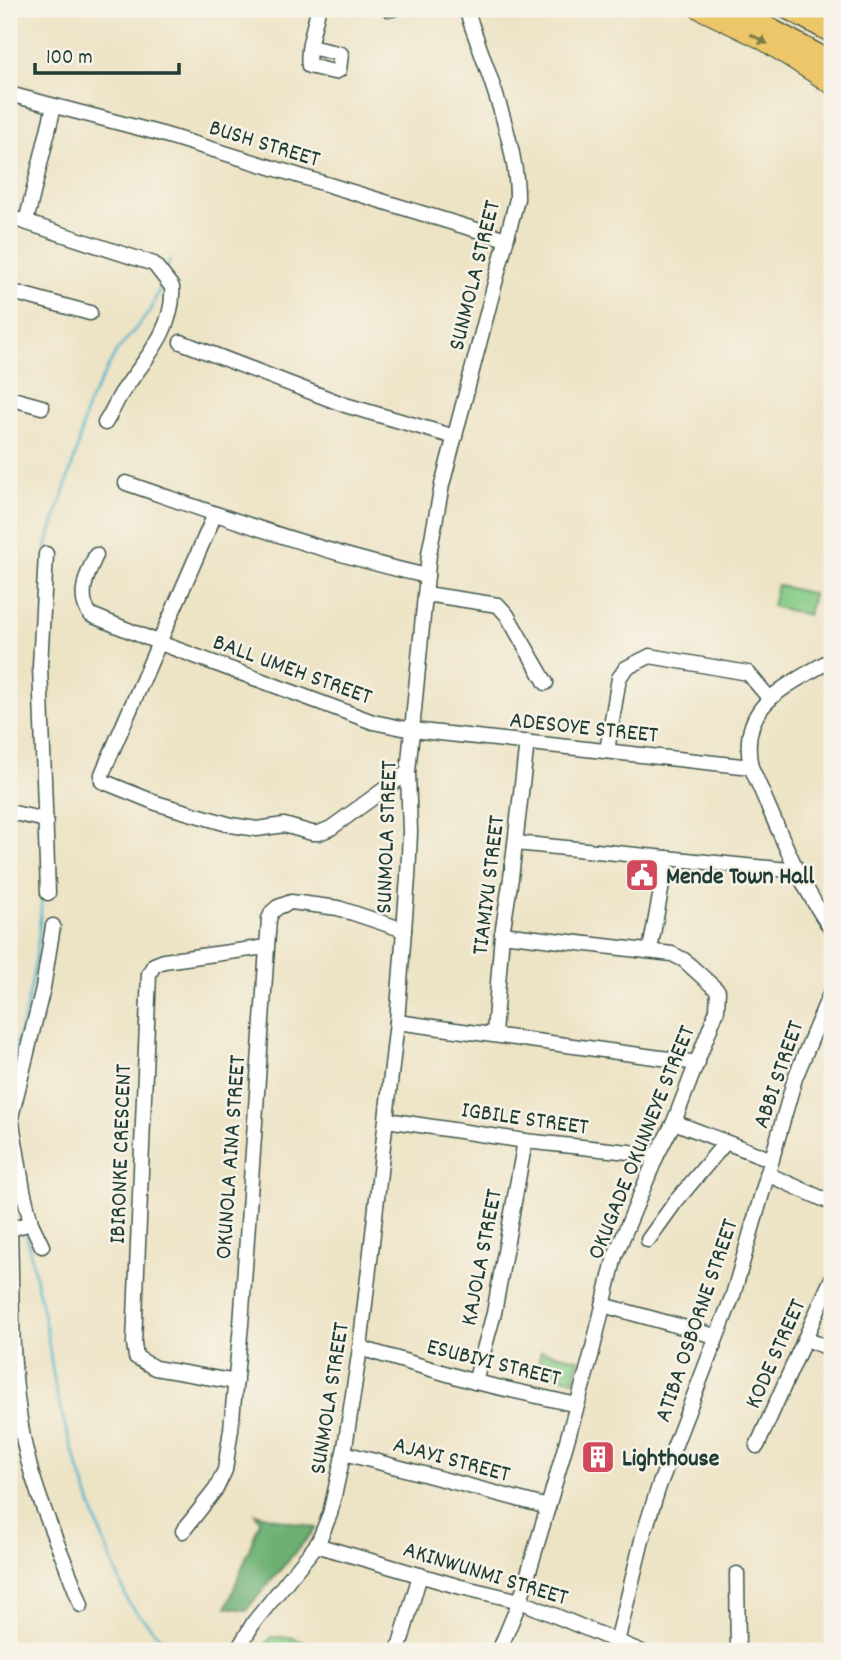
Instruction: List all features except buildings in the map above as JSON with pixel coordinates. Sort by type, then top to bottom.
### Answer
[{"type":"highway","points":[[733,9],[832,62]]},
{"type":"highway","points":[[789,9],[832,32]]},
{"type":"main road","points":[[698,9],[762,40],[832,85]]},
{"type":"street","points":[[310,47],[318,9]]},
{"type":"street","name":"SUNMOLA STREET","points":[[237,1651],[254,1622],[316,1545],[330,1514],[344,1453],[360,1348],[397,1022],[410,832],[408,772],[433,524],[517,199],[517,182],[491,80],[466,9]]},
{"type":"street","name":"BUSH STREET","points":[[9,94],[162,134],[506,239]]},
{"type":"street","points":[[26,222],[54,106]]},
{"type":"street","points":[[9,217],[154,264],[172,287],[167,323],[151,352],[119,397],[105,424]]},
{"type":"street","points":[[9,291],[89,313]]},
{"type":"street","points":[[181,342],[345,405],[455,437]]},
{"type":"street","points":[[9,398],[42,407]]},
{"type":"street","points":[[126,483],[337,553],[428,576]]},
{"type":"street","points":[[215,514],[102,774],[104,783],[159,804],[231,825],[257,829],[284,825],[319,833],[331,828],[408,772]]},
{"type":"street","points":[[46,554],[40,666],[43,820],[48,893]]},
{"type":"street","name":"BALL UMEH STREET","points":[[96,555],[88,572],[83,598],[85,608],[91,615],[373,722],[412,730]]},
{"type":"street","points":[[426,594],[498,605],[507,615],[546,683]]},
{"type":"street","points":[[607,751],[619,678],[626,668],[650,656],[748,673],[770,699]]},
{"type":"street","points":[[832,659],[760,708],[748,734],[747,750],[751,767],[798,872],[832,930]]},
{"type":"street","name":"ADESOYE STREET","points":[[412,730],[751,767]]},
{"type":"street","name":"TIAMIYU STREET","points":[[494,1033],[502,934],[516,843],[527,742]]},
{"type":"street","points":[[9,812],[43,820]]},
{"type":"street","points":[[516,843],[798,872]]},
{"type":"street","points":[[650,950],[667,858]]},
{"type":"street","name":"OKUNOLA AINA STREET","points":[[183,1531],[216,1489],[225,1470],[236,1381],[266,947],[272,912],[291,902],[338,908],[404,930]]},
{"type":"street","points":[[53,926],[43,988],[10,1107],[19,1226],[12,1375],[29,1464],[81,1605]]},
{"type":"street","name":"OKUGADE OKUNNEYE STREET","points":[[499,1651],[520,1601],[548,1507],[590,1360],[615,1256],[698,1063],[717,1010],[718,991],[684,960],[673,954],[502,934]]},
{"type":"street","name":"IBIRONKE CRESCENT","points":[[236,1381],[155,1368],[136,1357],[134,1343],[149,974],[154,965],[164,961],[266,947]]},
{"type":"street","name":"ABBI STREET","points":[[769,1167],[795,1078],[832,989]]},
{"type":"street","points":[[397,1022],[494,1033],[698,1063]]},
{"type":"street","name":"IGBILE STREET","points":[[387,1120],[525,1141],[657,1155]]},
{"type":"street","points":[[674,1122],[725,1143],[832,1203]]},
{"type":"street","name":"KAJOLA STREET","points":[[475,1382],[494,1313],[525,1141]]},
{"type":"street","points":[[648,1240],[676,1201],[725,1143]]},
{"type":"street","name":"ATIBA OSBORNE STREET","points":[[617,1642],[643,1536],[659,1486],[733,1295],[769,1167]]},
{"type":"street","points":[[19,1226],[43,1246]]},
{"type":"street","name":"KODE STREET","points":[[757,1446],[832,1278]]},
{"type":"street","points":[[603,1305],[715,1336]]},
{"type":"street","points":[[805,1339],[832,1349]]},
{"type":"street","name":"ESUBIYI STREET","points":[[360,1348],[475,1382],[577,1405]]},
{"type":"street","name":"AJAYI STREET","points":[[344,1453],[548,1507]]},
{"type":"street","name":"AKINWUNMI STREET","points":[[316,1545],[520,1601],[640,1651]]},
{"type":"street","points":[[737,1574],[738,1651]]},
{"type":"street","points":[[398,1651],[420,1575]]},
{"type":"green space","points":[[777,585],[813,594],[808,615],[772,606]]},
{"type":"green space","points":[[541,1351],[579,1359],[575,1380],[536,1373]]},
{"type":"green space","points":[[255,1513],[316,1528],[246,1610],[227,1607],[260,1521]]},
{"type":"green space","points":[[272,1637],[290,1637],[326,1651],[260,1651]]},
{"type":"waterway","points":[[167,269],[170,259]]},
{"type":"waterway","points":[[46,548],[77,450],[87,406],[117,351],[151,310],[162,282]]},
{"type":"waterway","points":[[9,1066],[32,981],[42,893]]},
{"type":"waterway","points":[[9,1168],[22,1219]]},
{"type":"waterway","points":[[25,1228],[46,1327],[56,1393],[101,1534],[129,1604],[173,1651]]},
{"type":"place","name":"Mende Town Hall","points":[[642,875]]},
{"type":"place","name":"Lighthouse","points":[[598,1457]]}]
